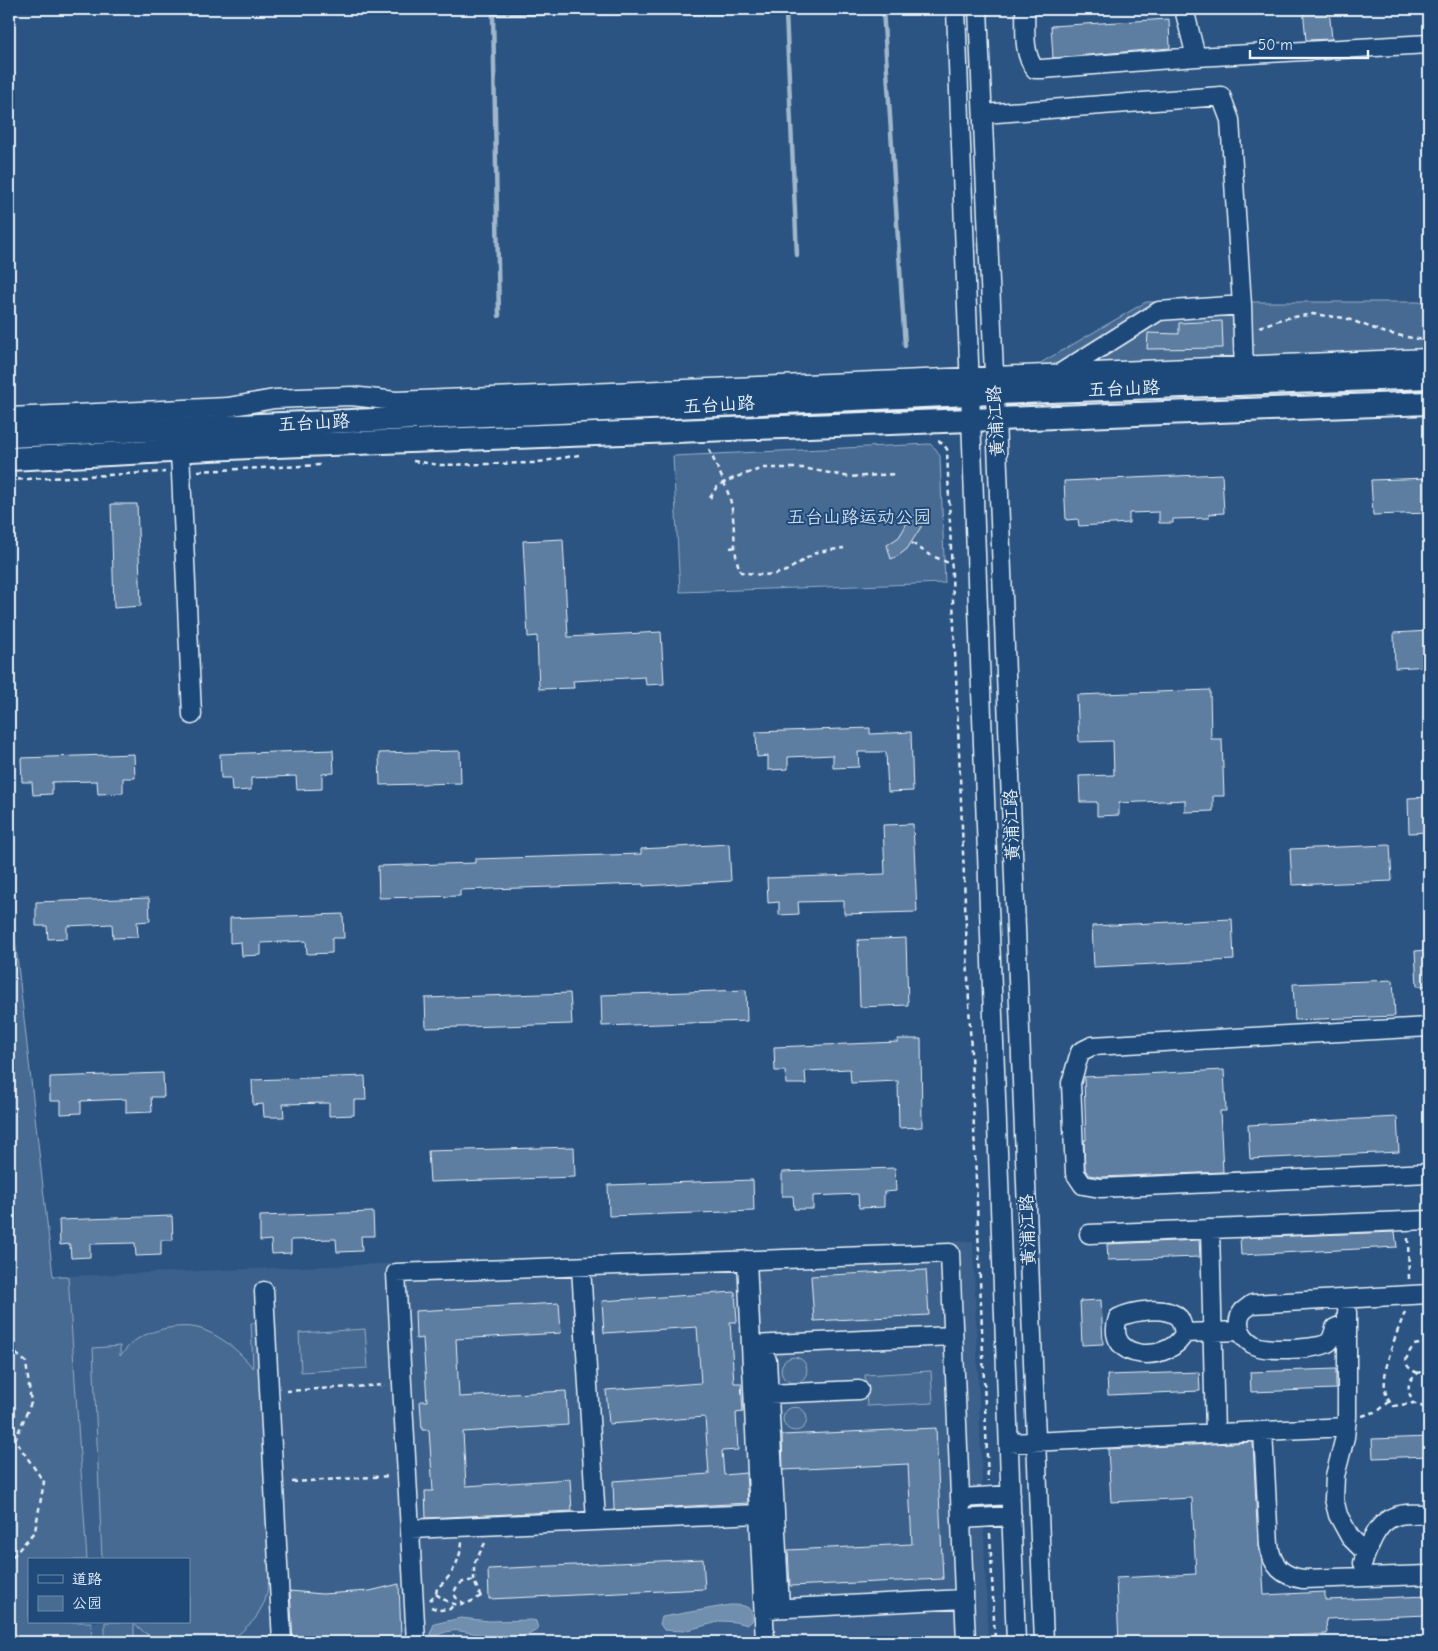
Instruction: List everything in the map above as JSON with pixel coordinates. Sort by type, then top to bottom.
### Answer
[{"type":"main road","name":"五台山路","points":[[9,436],[969,386],[1244,375],[1429,377]]},
{"type":"main road","name":"五台山路","points":[[9,459],[181,461],[971,420],[1429,403]]},
{"type":"street","name":"黄浦江路","points":[[956,9],[1016,1642]]},
{"type":"street","name":"黄浦江路","points":[[978,9],[1044,1642]]},
{"type":"street","points":[[1025,9],[1027,54],[1030,63],[1035,69],[1196,57],[1429,44]]},
{"type":"street","points":[[1184,9],[1196,57]]},
{"type":"street","points":[[983,114],[1221,96],[1230,120],[1242,305],[1244,375]]},
{"type":"street","points":[[1061,373],[1159,311],[1242,305]]},
{"type":"street","points":[[994,385],[1061,373],[1244,375],[1429,358]]},
{"type":"street","points":[[9,416],[228,407],[274,399],[341,396],[396,400],[969,386]]},
{"type":"street","points":[[181,461],[192,716]]},
{"type":"street","points":[[1429,1028],[1092,1046],[1080,1052],[1071,1083],[1075,1173],[1084,1185],[1100,1188],[1429,1173]]},
{"type":"street","points":[[1089,1234],[1429,1220]]},
{"type":"street","points":[[1210,1229],[1215,1433]]},
{"type":"street","points":[[416,1642],[396,1273],[950,1253],[966,1642]]},
{"type":"street","points":[[746,1260],[758,1514],[771,1609]]},
{"type":"street","points":[[580,1266],[596,1521]]},
{"type":"street","points":[[264,1291],[282,1642]]},
{"type":"street","points":[[1347,1324],[1335,1328],[1330,1342],[1321,1346],[1278,1349],[1256,1347],[1245,1339],[1240,1331],[1239,1321],[1243,1312],[1252,1304],[1429,1294]]},
{"type":"street","points":[[1346,1299],[1347,1422],[1335,1476],[1334,1499],[1338,1515],[1350,1537],[1366,1552]]},
{"type":"street","points":[[1184,1333],[1240,1331]]},
{"type":"street","points":[[750,1345],[954,1336]]},
{"type":"street","points":[[765,1642],[771,1609],[767,1360]]},
{"type":"street","points":[[769,1394],[859,1390]]},
{"type":"street","points":[[1009,1443],[1263,1431],[1347,1422]]},
{"type":"street","points":[[1263,1431],[1270,1556],[1282,1572],[1292,1578],[1303,1579],[1429,1574]]},
{"type":"street","points":[[960,1498],[1011,1495]]},
{"type":"street","points":[[410,1529],[758,1514]]},
{"type":"street","points":[[1359,1577],[1366,1552],[1379,1526],[1399,1515],[1429,1514]]},
{"type":"street","points":[[961,1518],[1012,1516]]},
{"type":"street","points":[[771,1609],[964,1599]]},
{"type":"path","points":[[1242,334],[1282,319],[1313,314],[1345,318],[1405,338],[1429,340]]},
{"type":"path","points":[[932,439],[943,444],[947,449],[989,1496]]},
{"type":"path","points":[[709,449],[731,501],[736,561],[742,572],[762,575],[776,574],[786,571],[817,552],[844,548]]},
{"type":"path","points":[[410,461],[440,465],[533,463],[584,454]]},
{"type":"path","points":[[9,480],[181,461],[330,464]]},
{"type":"path","points":[[710,498],[716,488],[723,483],[752,471],[774,467],[803,468],[850,477],[896,474]]},
{"type":"path","points":[[912,543],[928,554],[951,564]]},
{"type":"path","points":[[730,548],[736,547]]},
{"type":"path","points":[[1407,1221],[1410,1295],[1386,1368],[1385,1394],[1389,1402],[1394,1406],[1413,1403],[1429,1409]]},
{"type":"path","points":[[1418,1373],[1406,1365],[1406,1360],[1414,1345],[1429,1342]]},
{"type":"path","points":[[9,1348],[26,1362],[31,1403],[15,1440],[44,1482],[35,1531],[10,1560]]},
{"type":"path","points":[[1413,1403],[1408,1386],[1410,1379],[1429,1368]]},
{"type":"path","points":[[269,1392],[402,1384]]},
{"type":"path","points":[[1347,1422],[1378,1411],[1389,1402]]},
{"type":"path","points":[[292,1482],[407,1474]]},
{"type":"path","points":[[990,1517],[994,1642]]},
{"type":"path","points":[[436,1594],[453,1605],[465,1604],[482,1596],[474,1581],[474,1564],[484,1545],[487,1526]]},
{"type":"path","points":[[453,1605],[450,1609],[444,1611],[433,1609],[427,1603],[436,1594],[437,1588],[445,1582],[460,1557],[462,1527]]},
{"type":"path","points":[[465,1604],[454,1594],[455,1588],[463,1582],[474,1581]]},
{"type":"shaded area","points":[[973,1241],[988,1642],[92,1642],[91,1624],[190,1624],[190,1558],[87,1558],[68,1276]]},
{"type":"shaded area","points":[[730,1605],[747,1607],[751,1612],[752,1621],[748,1625],[722,1621],[684,1631],[664,1630],[660,1624],[662,1617]]},
{"type":"shaded area","points":[[461,1618],[489,1621],[532,1620],[536,1621],[538,1629],[530,1634],[510,1638],[457,1631],[433,1636],[430,1634],[434,1624]]},
{"type":"green space","points":[[1146,302],[1429,302],[1429,350],[1037,365]]},
{"type":"green space","name":"五台山路运动公园","points":[[930,444],[940,456],[945,583],[680,592],[673,456]]},
{"type":"green space","points":[[9,885],[53,1276],[68,1276],[87,1558],[28,1558],[28,1624],[91,1624],[92,1642],[9,1642]]},
{"type":"green space","points":[[259,1322],[271,1573],[265,1601],[255,1619],[238,1635],[224,1642],[162,1642],[145,1633],[134,1624],[190,1624],[190,1558],[102,1558],[93,1348],[120,1346],[120,1356],[140,1337],[158,1330],[177,1327],[196,1328],[211,1333],[225,1341],[243,1356],[253,1368],[251,1323]]},
{"type":"green space","points":[[365,1329],[368,1368],[301,1372],[299,1333]]},
{"type":"green space","points":[[794,1357],[803,1361],[807,1370],[803,1379],[794,1383],[785,1379],[781,1370],[785,1361]]},
{"type":"green space","points":[[931,1371],[933,1403],[867,1406],[865,1375]]},
{"type":"green space","points":[[795,1407],[804,1410],[807,1419],[804,1428],[795,1431],[786,1428],[783,1419],[786,1410]]},
{"type":"green space","points":[[105,1624],[134,1624],[134,1638],[105,1640]]},
{"type":"building","points":[[1303,9],[1329,9],[1332,39],[1306,40]]},
{"type":"building","points":[[1169,19],[1170,48],[1053,58],[1051,26]]},
{"type":"building","points":[[1222,321],[1223,348],[1147,349],[1148,333],[1179,334],[1179,323]]},
{"type":"building","points":[[1222,474],[1224,513],[1209,514],[1209,518],[1173,519],[1173,523],[1159,523],[1159,512],[1129,513],[1129,523],[1079,526],[1078,519],[1066,520],[1064,481]]},
{"type":"building","points":[[1429,478],[1429,513],[1373,515],[1371,480]]},
{"type":"building","points":[[111,504],[137,504],[141,606],[114,608]]},
{"type":"building","points":[[909,515],[923,517],[921,527],[907,549],[891,559],[887,545],[899,537]]},
{"type":"building","points":[[563,539],[568,637],[661,632],[664,684],[646,685],[645,677],[573,681],[574,688],[539,689],[537,636],[528,637],[523,541]]},
{"type":"building","points":[[1429,631],[1429,666],[1395,668],[1394,633]]},
{"type":"building","points":[[1210,690],[1211,739],[1222,739],[1224,796],[1213,796],[1213,811],[1185,812],[1185,800],[1119,803],[1119,815],[1097,816],[1097,802],[1080,802],[1079,776],[1114,775],[1113,741],[1079,742],[1077,695]]},
{"type":"building","points":[[870,728],[870,734],[911,732],[913,791],[888,792],[886,752],[858,752],[859,767],[833,768],[833,755],[788,757],[788,769],[768,770],[768,756],[757,757],[756,732]]},
{"type":"building","points":[[333,750],[334,773],[322,774],[322,789],[297,790],[296,776],[251,778],[251,790],[232,791],[231,778],[221,778],[220,754]]},
{"type":"building","points":[[460,751],[461,783],[380,785],[379,753]]},
{"type":"building","points":[[134,754],[135,778],[123,778],[123,793],[98,794],[97,781],[52,782],[52,794],[33,795],[32,782],[22,782],[21,758]]},
{"type":"building","points":[[1429,797],[1429,832],[1409,833],[1408,798]]},
{"type":"building","points":[[913,824],[917,912],[844,914],[844,901],[798,902],[799,914],[779,915],[779,902],[768,903],[767,878],[885,874],[883,825]]},
{"type":"building","points":[[729,844],[731,881],[643,886],[643,884],[460,890],[460,896],[379,898],[378,866],[475,863],[475,859],[641,854],[641,849]]},
{"type":"building","points":[[1390,845],[1392,881],[1292,885],[1290,849]]},
{"type":"building","points":[[149,898],[150,921],[137,922],[138,937],[113,938],[112,924],[67,926],[67,938],[48,939],[47,926],[36,926],[36,902]]},
{"type":"building","points":[[343,914],[344,938],[332,938],[332,953],[307,954],[306,941],[261,943],[261,955],[242,956],[241,942],[230,943],[230,918]]},
{"type":"building","points":[[1232,919],[1234,960],[1094,967],[1092,926]]},
{"type":"building","points":[[906,938],[908,1005],[860,1007],[858,940]]},
{"type":"building","points":[[1429,950],[1429,986],[1417,986],[1415,951]]},
{"type":"building","points":[[1393,980],[1395,1016],[1295,1020],[1293,984]]},
{"type":"building","points":[[746,990],[747,1021],[602,1026],[601,995]]},
{"type":"building","points":[[570,993],[572,1024],[426,1028],[425,998]]},
{"type":"building","points":[[898,1039],[921,1039],[922,1127],[899,1128],[898,1081],[851,1083],[850,1069],[805,1071],[806,1084],[786,1084],[785,1071],[775,1071],[774,1047],[898,1042]]},
{"type":"building","points":[[1224,1070],[1226,1111],[1220,1111],[1223,1172],[1101,1177],[1089,1175],[1085,1170],[1084,1077]]},
{"type":"building","points":[[163,1073],[164,1097],[151,1097],[152,1112],[126,1113],[126,1099],[81,1101],[81,1113],[61,1114],[61,1101],[50,1101],[50,1077]]},
{"type":"building","points":[[365,1076],[366,1100],[354,1100],[354,1115],[329,1116],[329,1103],[283,1104],[284,1117],[264,1117],[263,1104],[253,1105],[252,1080]]},
{"type":"building","points":[[1397,1117],[1399,1152],[1250,1159],[1248,1125]]},
{"type":"building","points":[[574,1147],[575,1177],[430,1182],[428,1151]]},
{"type":"building","points":[[895,1168],[896,1191],[884,1192],[884,1207],[859,1208],[858,1194],[813,1196],[813,1209],[794,1209],[793,1196],[782,1196],[782,1172]]},
{"type":"building","points":[[753,1180],[754,1211],[609,1216],[608,1185]]},
{"type":"building","points":[[373,1212],[374,1236],[361,1236],[362,1251],[337,1252],[336,1239],[291,1240],[291,1253],[272,1254],[271,1240],[260,1241],[260,1216]]},
{"type":"building","points":[[172,1216],[173,1240],[161,1240],[161,1255],[136,1256],[135,1243],[90,1244],[90,1257],[71,1258],[70,1244],[60,1245],[59,1220]]},
{"type":"building","points":[[1395,1232],[1397,1247],[1241,1255],[1240,1238]]},
{"type":"building","points":[[1199,1240],[1200,1257],[1108,1260],[1107,1244]]},
{"type":"building","points":[[926,1270],[929,1315],[814,1321],[811,1276]]},
{"type":"building","points":[[735,1292],[737,1322],[730,1322],[734,1383],[741,1383],[743,1412],[736,1413],[738,1450],[722,1451],[724,1475],[746,1473],[748,1503],[614,1510],[613,1481],[709,1474],[705,1417],[609,1424],[606,1390],[701,1383],[697,1327],[604,1333],[602,1301]]},
{"type":"building","points":[[1101,1300],[1103,1344],[1082,1345],[1080,1301]]},
{"type":"building","points":[[559,1303],[561,1333],[456,1339],[459,1397],[566,1391],[568,1425],[463,1432],[466,1486],[570,1479],[572,1511],[426,1518],[425,1491],[433,1491],[429,1430],[422,1430],[420,1401],[427,1401],[423,1338],[416,1339],[415,1311]]},
{"type":"building","points":[[1336,1369],[1336,1389],[1251,1392],[1250,1372]]},
{"type":"building","points":[[1199,1372],[1200,1391],[1108,1395],[1107,1375]]},
{"type":"building","points":[[936,1428],[943,1579],[790,1586],[788,1550],[912,1544],[908,1464],[783,1470],[782,1435]]},
{"type":"building","points":[[1429,1437],[1429,1456],[1373,1458],[1372,1439]]},
{"type":"building","points":[[1253,1442],[1258,1546],[1262,1561],[1264,1595],[1325,1592],[1325,1600],[1429,1596],[1429,1615],[1326,1619],[1327,1634],[1176,1642],[1119,1642],[1116,1578],[1196,1574],[1192,1498],[1111,1502],[1108,1449]]},
{"type":"building","points":[[703,1559],[705,1589],[489,1599],[488,1569]]},
{"type":"building","points":[[399,1584],[401,1637],[293,1642],[290,1591],[322,1594],[370,1591]]},
{"type":"waterway","points":[[883,9],[905,346]]},
{"type":"waterway","points":[[499,316],[493,14],[883,12]]},
{"type":"waterway","points":[[786,13],[797,255]]}]
